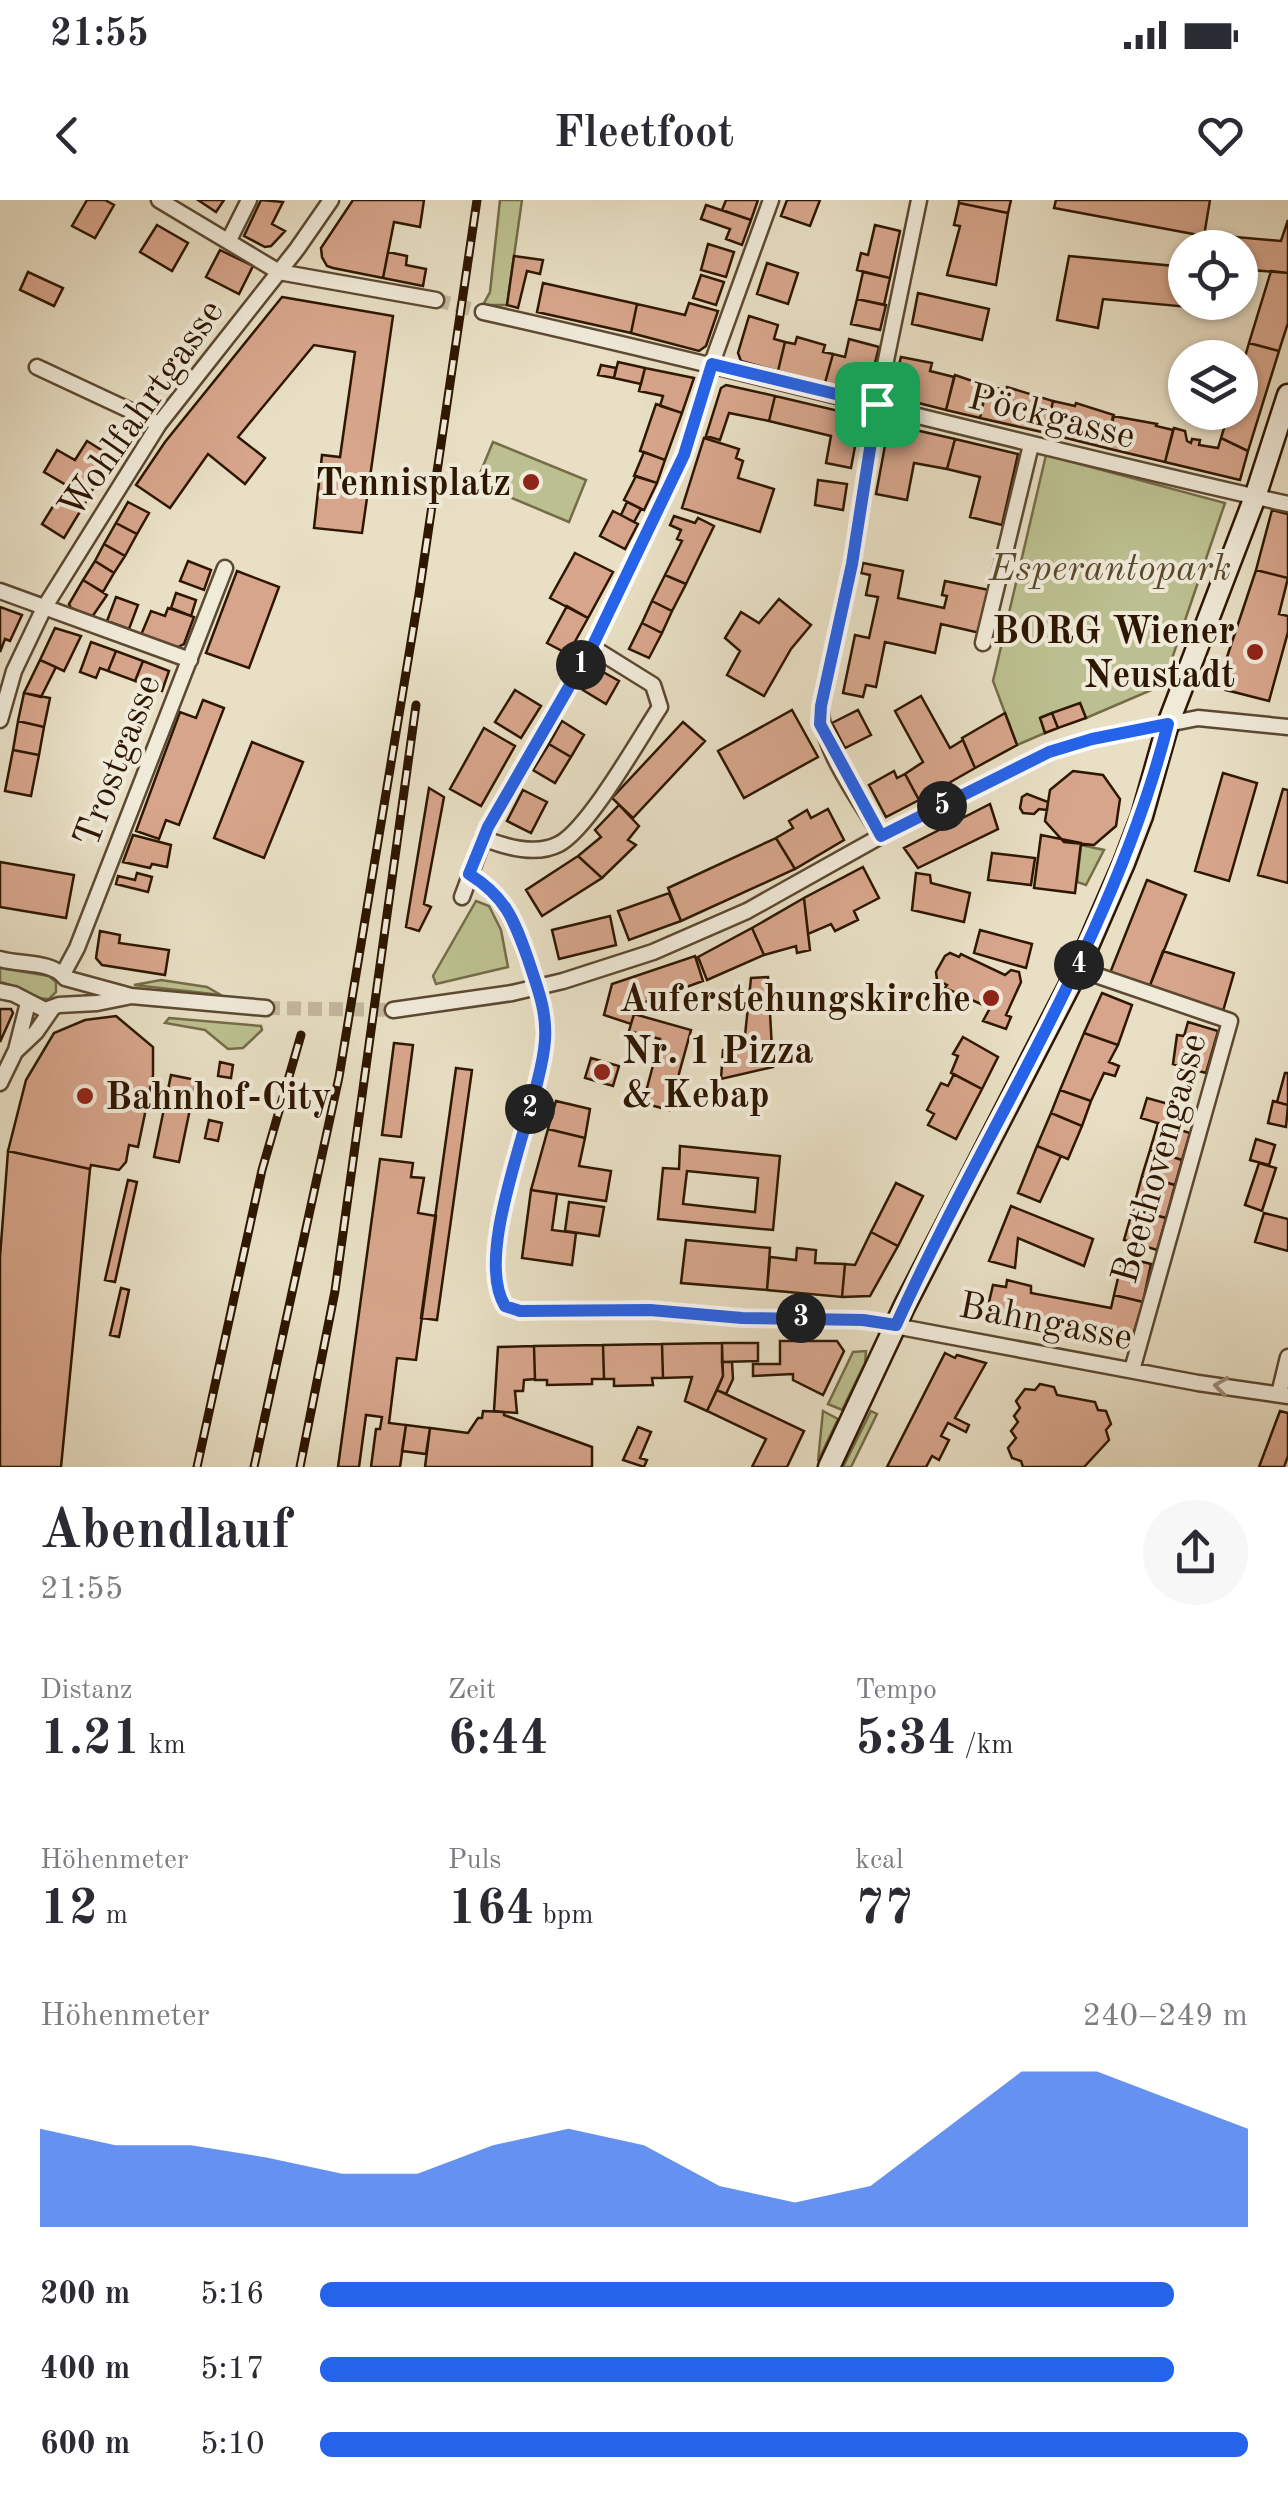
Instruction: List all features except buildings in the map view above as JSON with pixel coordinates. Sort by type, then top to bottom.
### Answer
[{"type":"street","points":[[159,200],[279,272],[436,300]]},
{"type":"street","points":[[229,240],[248,200]]},
{"type":"street","name":"Wohlfahrtgasse","points":[[0,720],[14,671],[44,608],[159,424],[331,200]]},
{"type":"street","points":[[462,897],[483,838],[592,647],[684,455],[771,200]]},
{"type":"street","points":[[881,836],[820,724],[821,706],[852,564],[877,404],[919,200]]},
{"type":"street","name":"Pöckgasse","points":[[484,312],[1288,504]]},
{"type":"street","points":[[37,367],[159,424]]},
{"type":"street","points":[[829,1467],[896,1325],[1078,969],[1142,816],[1168,724],[1256,497],[1288,395]]},
{"type":"street","points":[[983,642],[1031,444]]},
{"type":"street","name":"Trostgasse","points":[[56,1007],[65,992],[64,976],[225,568]]},
{"type":"street","points":[[0,591],[190,660]]},
{"type":"street","points":[[483,838],[516,849],[558,845],[575,831],[595,804],[660,707],[653,684],[592,647]]},
{"type":"street","points":[[393,1010],[538,987],[653,952],[747,911],[881,836],[1049,752],[1092,739],[1213,718],[1288,726]]},
{"type":"street","points":[[469,874],[498,895],[516,923],[538,987]]},
{"type":"street","points":[[0,959],[50,967],[64,976],[131,996],[266,1008]]},
{"type":"street","name":"Beethovengasse","points":[[1078,969],[1230,1022],[1132,1370]]},
{"type":"street","name":"Bahngasse","points":[[538,987],[545,1009],[543,1061],[512,1168],[499,1243],[498,1295],[505,1306],[520,1311],[650,1310],[742,1318],[863,1320],[1283,1395]]},
{"type":"street","points":[[0,990],[38,1009],[97,1004],[131,996]]},
{"type":"street","points":[[0,1083],[16,1050],[28,1003]]},
{"type":"street","points":[[16,1050],[56,1007]]},
{"type":"street","points":[[1283,1395],[1288,1357]]},
{"type":"green space","points":[[500,200],[522,200],[507,305],[483,305],[490,292]]},
{"type":"green space","name":"Tennisplatz","points":[[493,442],[586,480],[569,522],[476,483]]},
{"type":"green space","name":"Esperantopark","points":[[1046,455],[1225,503],[1163,685],[1086,718],[1080,703],[1041,717],[1045,733],[1017,745],[993,681]]},
{"type":"green space","points":[[1081,845],[1104,850],[1086,885],[1077,882]]},
{"type":"green space","points":[[476,901],[489,906],[501,930],[508,967],[436,984],[433,976]]},
{"type":"green space","points":[[0,968],[49,976],[56,982],[56,992],[43,999],[0,982]]},
{"type":"green space","points":[[161,980],[207,987],[221,995],[134,985]]},
{"type":"green space","points":[[169,1018],[261,1026],[262,1030],[243,1048],[228,1049],[205,1030],[165,1023]]},
{"type":"green space","points":[[866,1351],[865,1363],[842,1410],[828,1404],[853,1352]]},
{"type":"green space","points":[[823,1411],[838,1419],[818,1461]]},
{"type":"green space","points":[[871,1411],[877,1414],[851,1467],[843,1467]]},
{"type":"tunnel","points":[[436,300],[483,312]]},
{"type":"tunnel","points":[[266,1008],[393,1010]]},
{"type":"railway","points":[[254,1467],[339,1077],[419,594],[477,200]]},
{"type":"railway","points":[[300,1467],[335,1291],[416,705]]},
{"type":"railway","points":[[197,1467],[262,1170],[301,1035]]},
{"type":"place","name":"Tennisplatz","points":[[531,482]]},
{"type":"place","name":"BORG Wiener Neustadt","points":[[1255,652]]},
{"type":"place","name":"Auferstehungskirche","points":[[991,998]]},
{"type":"place","name":"Nr. 1 Pizza & Kebap","points":[[602,1072]]},
{"type":"place","name":"Bahnhof-City","points":[[85,1096]]},
{"type":"route","points":[[712,364],[877,404],[852,564],[821,706],[820,724],[828,744],[881,836],[1049,752],[1168,724],[1124,863],[1078,969],[896,1325],[650,1310],[520,1311],[505,1306],[498,1295],[499,1243],[512,1168],[543,1061],[545,1009],[516,923],[498,895],[469,874],[488,827],[592,647],[684,455],[712,364]]}]
